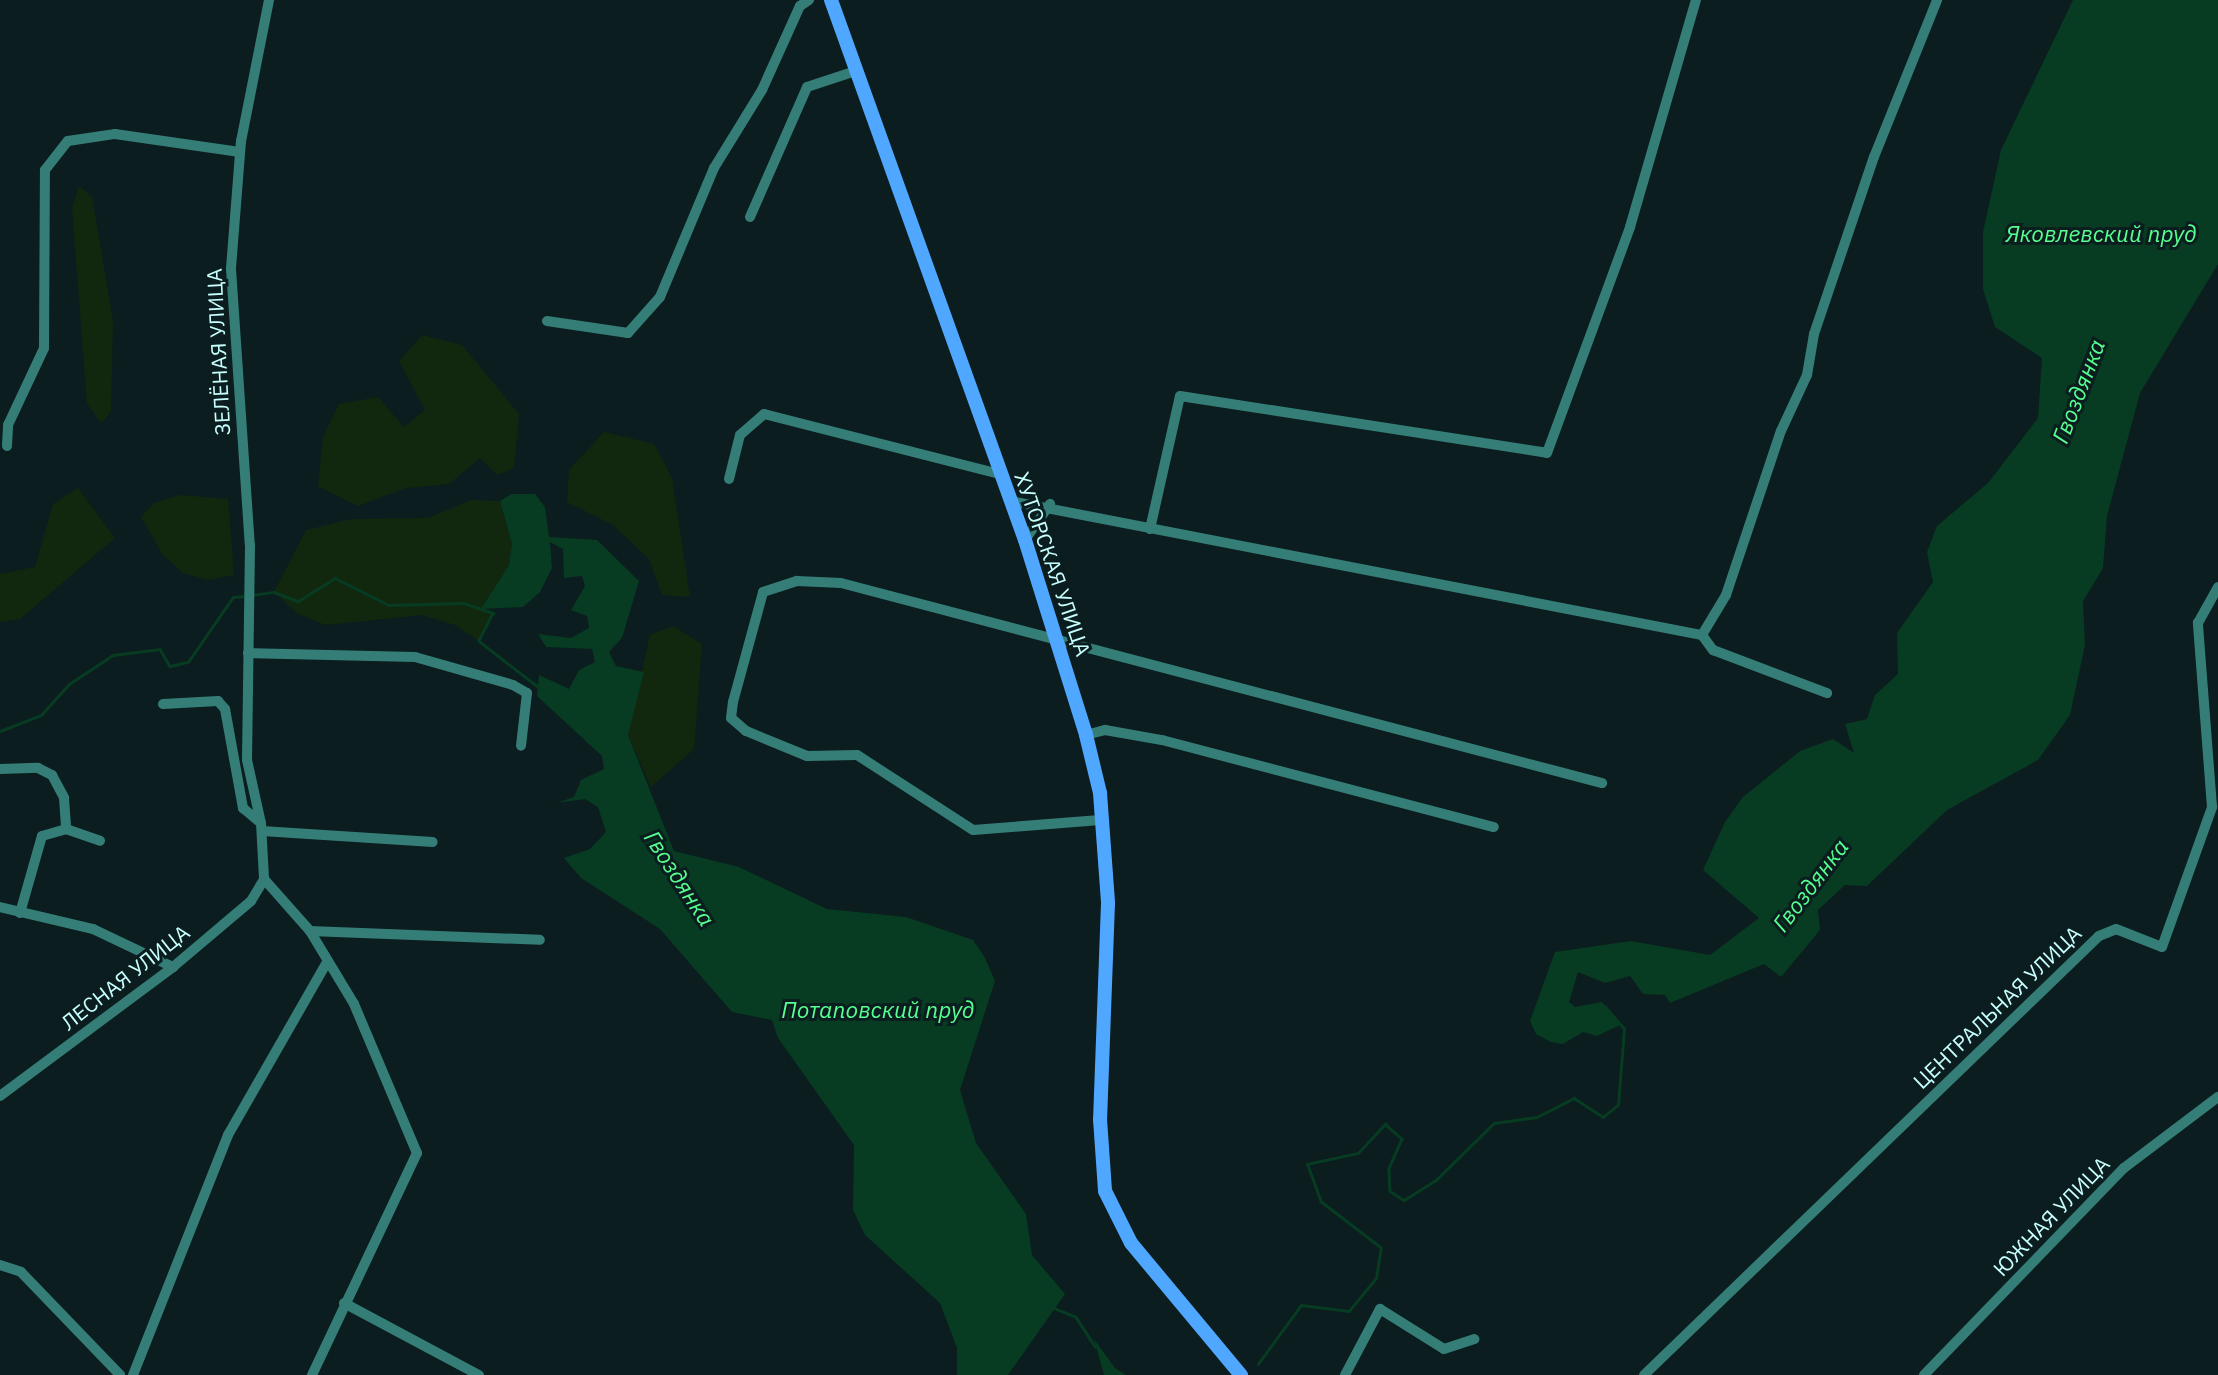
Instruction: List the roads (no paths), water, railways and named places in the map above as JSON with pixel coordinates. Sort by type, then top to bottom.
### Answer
[{"type":"main road","name":"ХУТОРСКАЯ УЛИЦА","points":[[831,0],[999,474],[1025,540],[1057,635],[1086,735],[1100,820],[1108,903],[1100,1119],[1105,1191],[1131,1243],[1241,1375]]},
{"type":"street","name":"ЗЕЛЁНАЯ УЛИЦА","points":[[264,879],[262,827],[247,760],[249,579],[230,295],[240,152],[269,0]]},
{"type":"street","points":[[547,321],[628,333],[660,297],[714,168],[762,90],[800,6],[809,0]]},
{"type":"street","points":[[1150,529],[1180,396],[1547,453],[1630,227],[1696,0]]},
{"type":"street","points":[[1702,635],[1726,595],[1781,432],[1801,394],[1817,324],[1895,99],[1937,0]]},
{"type":"street","points":[[750,217],[807,87],[856,71]]},
{"type":"street","points":[[8,446],[8,425],[44,348],[45,170],[68,141],[115,134],[240,152]]},
{"type":"street","points":[[729,479],[740,435],[764,414],[999,474]]},
{"type":"street","points":[[1010,501],[1051,504],[1150,529],[1702,635],[1713,649],[1827,693]]},
{"type":"street","points":[[1025,540],[1051,504]]},
{"type":"street","points":[[1100,820],[973,830],[940,813],[882,766],[857,755],[807,756],[732,718],[757,603],[776,584],[841,583],[1031,637],[1057,635],[1602,783]]},
{"type":"street","name":"ЦЕНТРАЛЬНАЯ УЛИЦА","points":[[1644,1375],[2099,936],[2116,929],[2162,947],[2212,807],[2198,623],[2218,587]]},
{"type":"street","points":[[248,653],[415,657],[513,685],[527,693],[521,746]]},
{"type":"street","points":[[163,704],[218,701],[225,709],[243,808],[262,827],[433,842]]},
{"type":"street","points":[[1086,735],[1105,730],[1162,740],[1494,827]]},
{"type":"street","points":[[0,769],[38,768],[52,775],[64,798],[66,829]]},
{"type":"street","points":[[20,913],[42,836],[66,829],[100,841]]},
{"type":"street","points":[[264,879],[310,931],[354,1004],[394,1098],[416,1165],[344,1303],[312,1375]]},
{"type":"street","name":"ЛЕСНАЯ УЛИЦА","points":[[0,1096],[173,967],[251,901],[264,879]]},
{"type":"street","points":[[0,907],[93,929],[173,967]]},
{"type":"street","points":[[310,931],[540,940]]},
{"type":"street","points":[[133,1375],[228,1135],[327,962]]},
{"type":"street","name":"ЮЖНАЯ УЛИЦА","points":[[1924,1375],[2116,1176],[2218,1097]]},
{"type":"street","points":[[0,1278],[5,1267],[21,1272],[120,1375]]},
{"type":"street","points":[[344,1303],[479,1375]]},
{"type":"street","points":[[1345,1375],[1380,1309],[1444,1349],[1474,1339]]},
{"type":"water","name":"Яковлевский пруд","points":[[2073,0],[2218,0],[2218,264],[2140,393],[2107,516],[2103,568],[2083,601],[2085,645],[2070,715],[2038,760],[1947,810],[1867,886],[1845,885],[1818,910],[1820,930],[1781,977],[1764,964],[1670,1003],[1665,995],[1643,994],[1630,976],[1605,983],[1578,972],[1569,1002],[1575,1007],[1602,1002],[1620,1025],[1597,1036],[1583,1032],[1563,1044],[1551,1042],[1536,1034],[1530,1021],[1555,952],[1631,941],[1710,955],[1759,918],[1703,870],[1725,822],[1743,797],[1800,751],[1833,739],[1854,753],[1845,724],[1867,719],[1875,695],[1898,674],[1897,633],[1933,582],[1927,552],[1937,526],[1988,483],[2038,418],[2042,358],[1995,327],[1983,289],[1983,232],[2001,150]]},
{"type":"water","name":"Потаповский пруд","points":[[511,494],[535,494],[545,507],[549,537],[597,540],[639,581],[622,638],[609,652],[616,666],[644,672],[628,735],[674,851],[739,867],[827,909],[906,917],[973,940],[984,956],[995,981],[960,1090],[976,1143],[1026,1214],[1032,1255],[1065,1294],[1008,1375],[957,1375],[957,1348],[940,1303],[865,1235],[853,1210],[854,1145],[778,1038],[772,1020],[732,1012],[660,929],[581,878],[564,858],[590,849],[606,832],[598,807],[585,799],[556,803],[574,797],[581,780],[604,769],[602,756],[537,696],[539,675],[569,689],[579,670],[595,662],[592,649],[546,647],[538,634],[571,638],[589,628],[587,616],[571,610],[585,586],[582,576],[564,578],[563,549],[550,542],[552,568],[540,592],[523,607],[481,609],[509,565],[512,544],[500,501]]},
{"type":"water","points":[[1094,1339],[1115,1368],[1126,1375],[1104,1375]]},
{"type":"waterway","name":"Гвоздянка","points":[[252,595],[274,592],[298,601],[335,578],[389,605],[464,603],[493,613],[479,641],[541,689]]},
{"type":"waterway","name":"Гвоздянка","points":[[0,731],[41,715],[69,684],[113,655],[160,649],[170,666],[188,662],[233,597],[245,596]]},
{"type":"waterway","name":"Гвоздянка","points":[[1258,1364],[1301,1305],[1349,1311],[1376,1278],[1381,1248],[1321,1202],[1307,1164],[1358,1153],[1385,1124],[1402,1139],[1389,1168],[1390,1191],[1404,1200],[1436,1180],[1494,1123],[1537,1117],[1574,1098],[1603,1117],[1618,1105],[1624,1029],[1605,1007]]},
{"type":"waterway","name":"Гвоздянка","points":[[1054,1308],[1076,1317],[1095,1346]]}]
